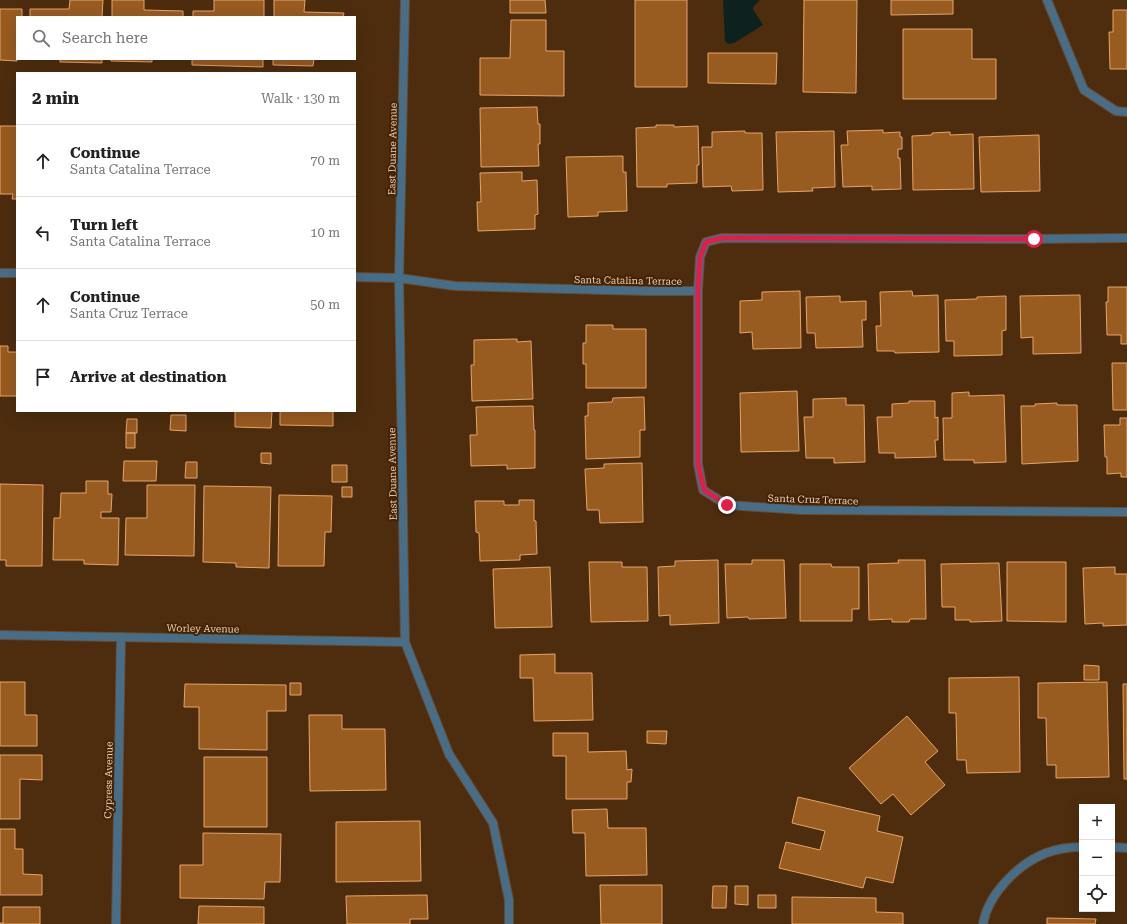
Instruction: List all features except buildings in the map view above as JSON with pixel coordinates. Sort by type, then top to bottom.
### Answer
[{"type":"street","name":"East Duane Avenue","points":[[405,0],[399,278],[405,642],[449,754],[493,823],[509,900],[509,924]]},
{"type":"street","points":[[1048,0],[1084,90],[1116,111],[1127,112]]},
{"type":"street","points":[[698,291],[700,257],[706,242],[722,238],[1127,238]]},
{"type":"street","points":[[0,273],[16,273]]},
{"type":"street","name":"Santa Catalina Terrace","points":[[356,277],[399,278],[455,286],[698,291]]},
{"type":"street","name":"Santa Cruz Terrace","points":[[698,291],[698,464],[704,490],[727,505],[802,510],[1127,512]]},
{"type":"street","name":"Worley Avenue","points":[[0,635],[405,642]]},
{"type":"street","name":"Cypress Avenue","points":[[116,924],[121,637]]},
{"type":"street","points":[[983,924],[984,918],[996,893],[1012,874],[1046,853],[1079,847]]},
{"type":"street","points":[[1115,847],[1127,848]]},
{"type":"water","points":[[723,0],[760,0],[753,9],[763,25],[734,43],[728,44],[725,41]]},
{"type":"route","points":[[727,505],[704,490],[698,464],[698,291],[700,257],[706,242],[722,238],[1034,239]]}]
